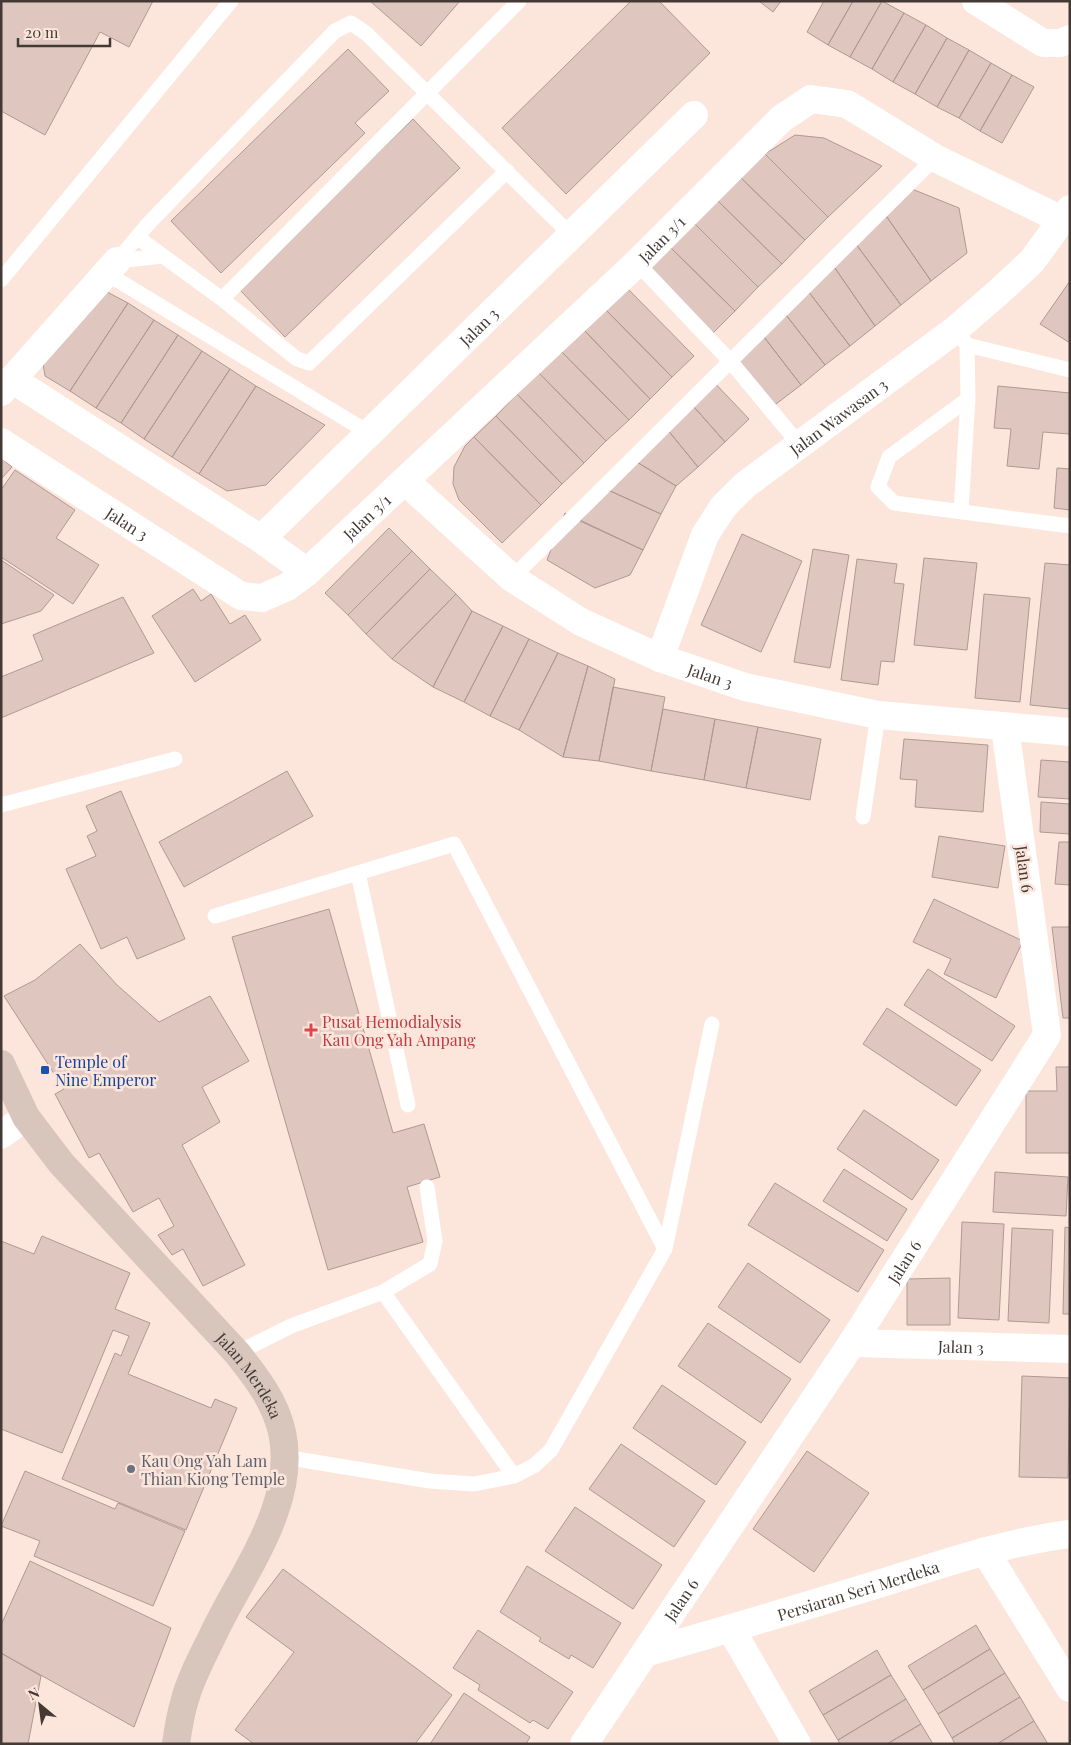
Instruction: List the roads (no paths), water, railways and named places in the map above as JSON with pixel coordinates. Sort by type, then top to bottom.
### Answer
[{"type":"street","points":[[976,1],[1044,43],[1060,43],[1070,39]]},
{"type":"street","name":"Jalan 3/1","points":[[307,572],[406,482],[637,263],[781,119],[811,99],[847,104],[935,158],[1066,214]]},
{"type":"street","name":"Jalan 3","points":[[261,539],[570,234],[694,115]]},
{"type":"street","name":"Jalan Wawasan 3","points":[[660,658],[705,535],[718,514],[745,485],[799,444],[961,337],[1001,290],[1032,261],[1066,214]]},
{"type":"street","points":[[111,267],[7,386],[261,539],[307,572]]},
{"type":"street","name":"Jalan 3","points":[[1,442],[241,596],[262,598],[287,587],[307,572]]},
{"type":"street","name":"Jalan 3","points":[[406,482],[512,578],[582,622],[660,658],[745,688],[878,715],[1070,732]]},
{"type":"street","name":"Jalan 6","points":[[584,1744],[648,1652],[852,1343],[1059,1035],[1005,727]]},
{"type":"street","name":"Jalan Merdeka","points":[[1,1064],[26,1116],[61,1163],[237,1353],[261,1383],[274,1407],[282,1432],[284,1457],[283,1487],[275,1514],[207,1648],[184,1701],[176,1744]]},
{"type":"street","points":[[1,1135],[26,1116]]},
{"type":"street","name":"Jalan 3","points":[[852,1343],[1070,1349]]},
{"type":"street","name":"Persiaran Seri Merdeka","points":[[648,1652],[731,1629],[985,1551],[1033,1539],[1070,1534]]},
{"type":"street","points":[[985,1551],[1070,1688]]},
{"type":"street","points":[[731,1629],[797,1744]]},
{"type":"lane","points":[[1,280],[231,1]]},
{"type":"lane","points":[[222,299],[519,1]]},
{"type":"lane","points":[[111,267],[137,237],[335,31],[351,23],[367,34],[570,234]]},
{"type":"lane","points":[[512,578],[935,158]]},
{"type":"lane","points":[[137,237],[222,299],[297,359],[309,363],[507,171]]},
{"type":"lane","points":[[111,267],[163,256]]},
{"type":"lane","points":[[637,263],[731,362],[799,444]]},
{"type":"lane","points":[[111,267],[369,433]]},
{"type":"lane","points":[[960,512],[968,399],[961,337],[1070,370]]},
{"type":"lane","points":[[968,399],[889,457],[878,487],[894,502],[1070,526]]},
{"type":"lane","points":[[863,817],[878,715]]},
{"type":"lane","points":[[1,805],[175,759]]},
{"type":"lane","points":[[215,916],[454,844],[665,1248]]},
{"type":"lane","points":[[358,873],[408,1105]]},
{"type":"lane","points":[[284,1457],[430,1481],[474,1484],[514,1476],[535,1465],[551,1450],[665,1248],[712,1024]]},
{"type":"lane","points":[[237,1353],[292,1326],[383,1292],[430,1264],[435,1241],[427,1187]]},
{"type":"lane","points":[[383,1292],[514,1476]]},
{"type":"place","name":"Pusat Hemodialysis Kau Ong Yah Ampang","points":[[311,1030]]},
{"type":"place","name":"Temple of Nine Emperor","points":[[45,1070]]},
{"type":"place","name":"Kau Ong Yah Lam Thian Kiong Temple","points":[[131,1469]]}]
